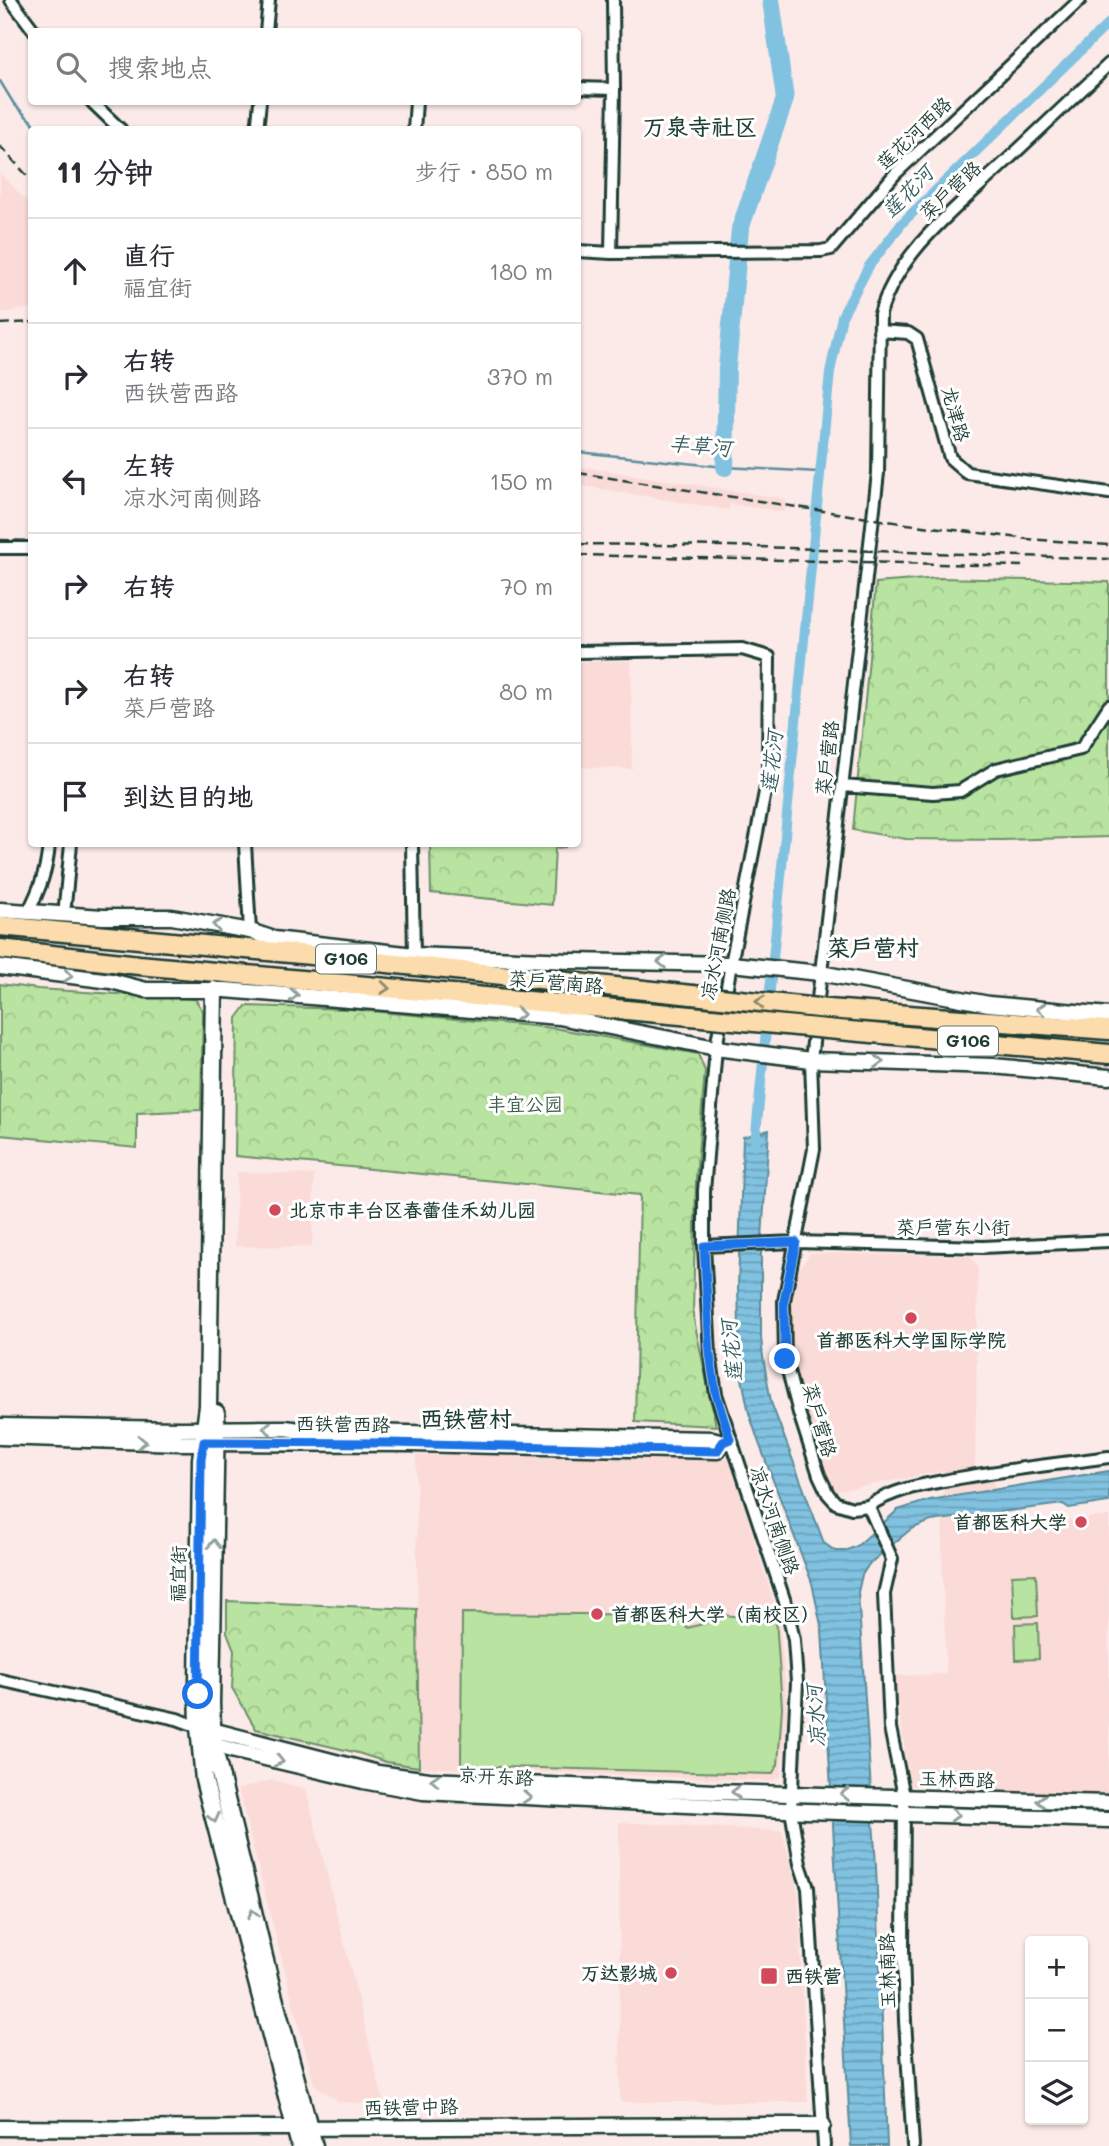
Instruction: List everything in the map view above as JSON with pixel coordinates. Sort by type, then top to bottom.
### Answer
[{"type":"highway","name":"菜户营南路","points":[[0,926],[311,955],[828,1009],[1109,1030]]},
{"type":"highway","points":[[274,939],[311,955]]},
{"type":"highway","name":"菜户营南路","points":[[0,949],[139,965],[1109,1054]]},
{"type":"main road","name":"福宜街","points":[[219,990],[208,1406],[211,1435],[201,1459],[208,1734],[205,1780],[303,2128],[314,2146]]},
{"type":"main road","name":"福宜街","points":[[208,1734],[273,1994],[303,2128],[300,2146]]},
{"type":"street","points":[[11,0],[32,28]]},
{"type":"street","points":[[266,28],[269,0]]},
{"type":"street","points":[[611,253],[613,0]]},
{"type":"street","name":"莲花河西路","points":[[581,251],[760,253],[831,249],[895,174],[1080,0]]},
{"type":"street","name":"菜户营路","points":[[869,1509],[836,1503],[828,1494],[819,1475],[785,1359],[784,1301],[814,1149],[811,1060],[878,473],[880,314],[895,280],[926,237],[1109,64]]},
{"type":"street","points":[[581,88],[614,89]]},
{"type":"street","points":[[95,105],[117,126]]},
{"type":"street","points":[[257,126],[260,105]]},
{"type":"street","points":[[414,126],[416,105]]},
{"type":"street","name":"龙津路","points":[[879,331],[908,333],[917,339],[950,458],[967,473],[1109,493]]},
{"type":"street","points":[[0,548],[28,548]]},
{"type":"street","name":"凉水河南侧路","points":[[581,652],[742,649],[769,657],[768,777],[716,1048],[704,1191],[704,1246],[710,1354],[716,1394],[728,1441],[787,1608],[794,1640],[800,1864],[808,1888],[824,2146]]},
{"type":"street","points":[[842,786],[933,793],[960,791],[996,769],[1081,749],[1109,706]]},
{"type":"street","points":[[28,912],[41,889],[48,863],[49,847]]},
{"type":"street","points":[[65,905],[71,847]]},
{"type":"street","points":[[245,847],[250,931]]},
{"type":"street","points":[[412,847],[414,955]]},
{"type":"street","name":"菜户营南路","points":[[0,910],[103,917],[172,918],[250,931],[274,939],[414,955],[731,964],[820,973]]},
{"type":"street","name":"菜户营南路","points":[[0,967],[111,981],[145,990],[219,990],[559,1017],[716,1048],[811,1060]]},
{"type":"street","points":[[820,973],[989,1004],[1109,1015]]},
{"type":"street","points":[[811,1060],[993,1066],[1109,1077]]},
{"type":"street","name":"菜户营东小街","points":[[704,1246],[796,1242],[983,1247],[1109,1241]]},
{"type":"street","name":"西铁营西路","points":[[0,1426],[425,1444],[717,1451],[728,1441]]},
{"type":"street","name":"西铁营西路","points":[[0,1437],[211,1435]]},
{"type":"street","points":[[869,1509],[888,1494],[907,1488],[989,1473],[1109,1457]]},
{"type":"street","name":"玉林南路","points":[[869,1509],[892,1559],[884,1594],[890,1728],[904,1796],[905,1814],[903,1950],[914,2146]]},
{"type":"street","name":"京开东路","points":[[0,1680],[177,1720],[208,1734],[363,1781],[423,1792],[799,1810]]},
{"type":"street","name":"京开东路","points":[[208,1734],[378,1773],[429,1780],[798,1793]]},
{"type":"street","name":"玉林西路","points":[[798,1793],[1109,1803]]},
{"type":"street","name":"玉林西路","points":[[799,1810],[1109,1820]]},
{"type":"street","name":"西铁营中路","points":[[0,2128],[823,2125]]},
{"type":"shaded area","points":[[0,173],[28,202],[28,308],[0,313]]},
{"type":"shaded area","points":[[581,466],[786,499],[784,512],[730,504],[728,510],[581,486]]},
{"type":"shaded area","points":[[631,661],[632,769],[581,767],[581,662]]},
{"type":"shaded area","name":"北京市丰台区春蕾佳禾幼儿园","points":[[237,1172],[314,1175],[312,1247],[235,1246]]},
{"type":"shaded area","name":"首都医科大学","points":[[810,1253],[970,1256],[978,1267],[975,1477],[993,1478],[998,1528],[1109,1516],[1109,1797],[910,1786],[894,1676],[946,1674],[942,1554],[944,1471],[832,1492],[814,1451],[792,1352],[795,1287],[798,1271]]},
{"type":"shaded area","name":"首都医科大学（南校区）","points":[[416,1455],[729,1458],[779,1619],[787,1703],[781,1776],[772,1781],[419,1767]]},
{"type":"shaded area","points":[[273,1780],[306,1789],[384,2104],[339,2102],[314,2084],[238,1789]]},
{"type":"shaded area","points":[[619,1822],[782,1831],[798,1892],[808,2102],[620,2102]]},
{"type":"green space","points":[[939,578],[1109,582],[1109,837],[906,839],[853,830],[876,583]]},
{"type":"green space","points":[[430,847],[565,847],[555,848],[552,905],[431,893]]},
{"type":"green space","points":[[0,984],[195,999],[203,1011],[201,1110],[137,1113],[137,1148],[0,1135]]},
{"type":"green space","name":"丰宜公园","points":[[246,1006],[349,1009],[554,1028],[698,1054],[705,1071],[696,1179],[693,1315],[716,1426],[635,1422],[640,1195],[235,1156],[237,1018]]},
{"type":"green space","points":[[1036,1574],[1038,1616],[1014,1617],[1012,1575]]},
{"type":"green space","points":[[227,1601],[417,1609],[419,1767],[386,1762],[256,1729],[232,1688],[234,1650],[227,1632]]},
{"type":"green space","points":[[462,1613],[680,1615],[687,1628],[706,1623],[706,1614],[776,1619],[782,1707],[778,1765],[772,1774],[461,1766]]},
{"type":"green space","points":[[1038,1623],[1039,1659],[1016,1660],[1015,1624]]},
{"type":"water","points":[[769,1130],[761,1254],[763,1357],[771,1402],[824,1543],[835,1551],[845,1551],[857,1546],[898,1510],[930,1500],[1109,1471],[1109,1502],[1069,1508],[1063,1504],[931,1521],[911,1529],[869,1564],[862,1575],[858,1592],[876,1866],[887,2146],[851,2146],[822,1630],[812,1583],[749,1413],[740,1369],[738,1287],[743,1137]]},
{"type":"waterway","points":[[725,467],[727,368],[740,229],[785,99],[771,0]]},
{"type":"waterway","name":"莲花河","points":[[755,1144],[830,372],[842,316],[869,266],[903,222],[1109,23]]},
{"type":"waterway","name":"丰草河","points":[[0,81],[14,104],[36,126]]},
{"type":"waterway","name":"丰草河","points":[[581,452],[725,467],[819,472]]},
{"type":"railway","points":[[0,146],[28,177]]},
{"type":"railway","points":[[0,324],[28,322]]},
{"type":"railway","points":[[581,473],[907,524],[1028,539],[1109,545]]},
{"type":"railway","points":[[0,540],[28,541]]},
{"type":"railway","points":[[581,544],[730,546],[1109,559]]},
{"type":"railway","points":[[581,555],[1022,566]]},
{"type":"place","name":"北京市丰台区春蕾佳禾幼儿园","points":[[275,1210]]},
{"type":"place","name":"首都医科大学国际学院","points":[[911,1318]]},
{"type":"place","name":"首都医科大学","points":[[1081,1522]]},
{"type":"place","name":"首都医科大学（南校区）","points":[[597,1614]]},
{"type":"place","name":"万达影城","points":[[671,1973]]},
{"type":"place","name":"西铁营","points":[[769,1976]]},
{"type":"district","name":"万泉寺社区","points":[[700,127]]},
{"type":"district","name":"菜户营村","points":[[873,948]]},
{"type":"district","name":"西铁营村","points":[[466,1419]]},
{"type":"route","points":[[198,1694],[201,1452],[204,1442],[390,1443],[717,1451],[723,1442],[730,1439],[716,1394],[710,1354],[704,1246],[796,1242],[784,1301],[785,1359]]},
{"type":"water label","name":"凉水河","points":[[816,1716]]}]
